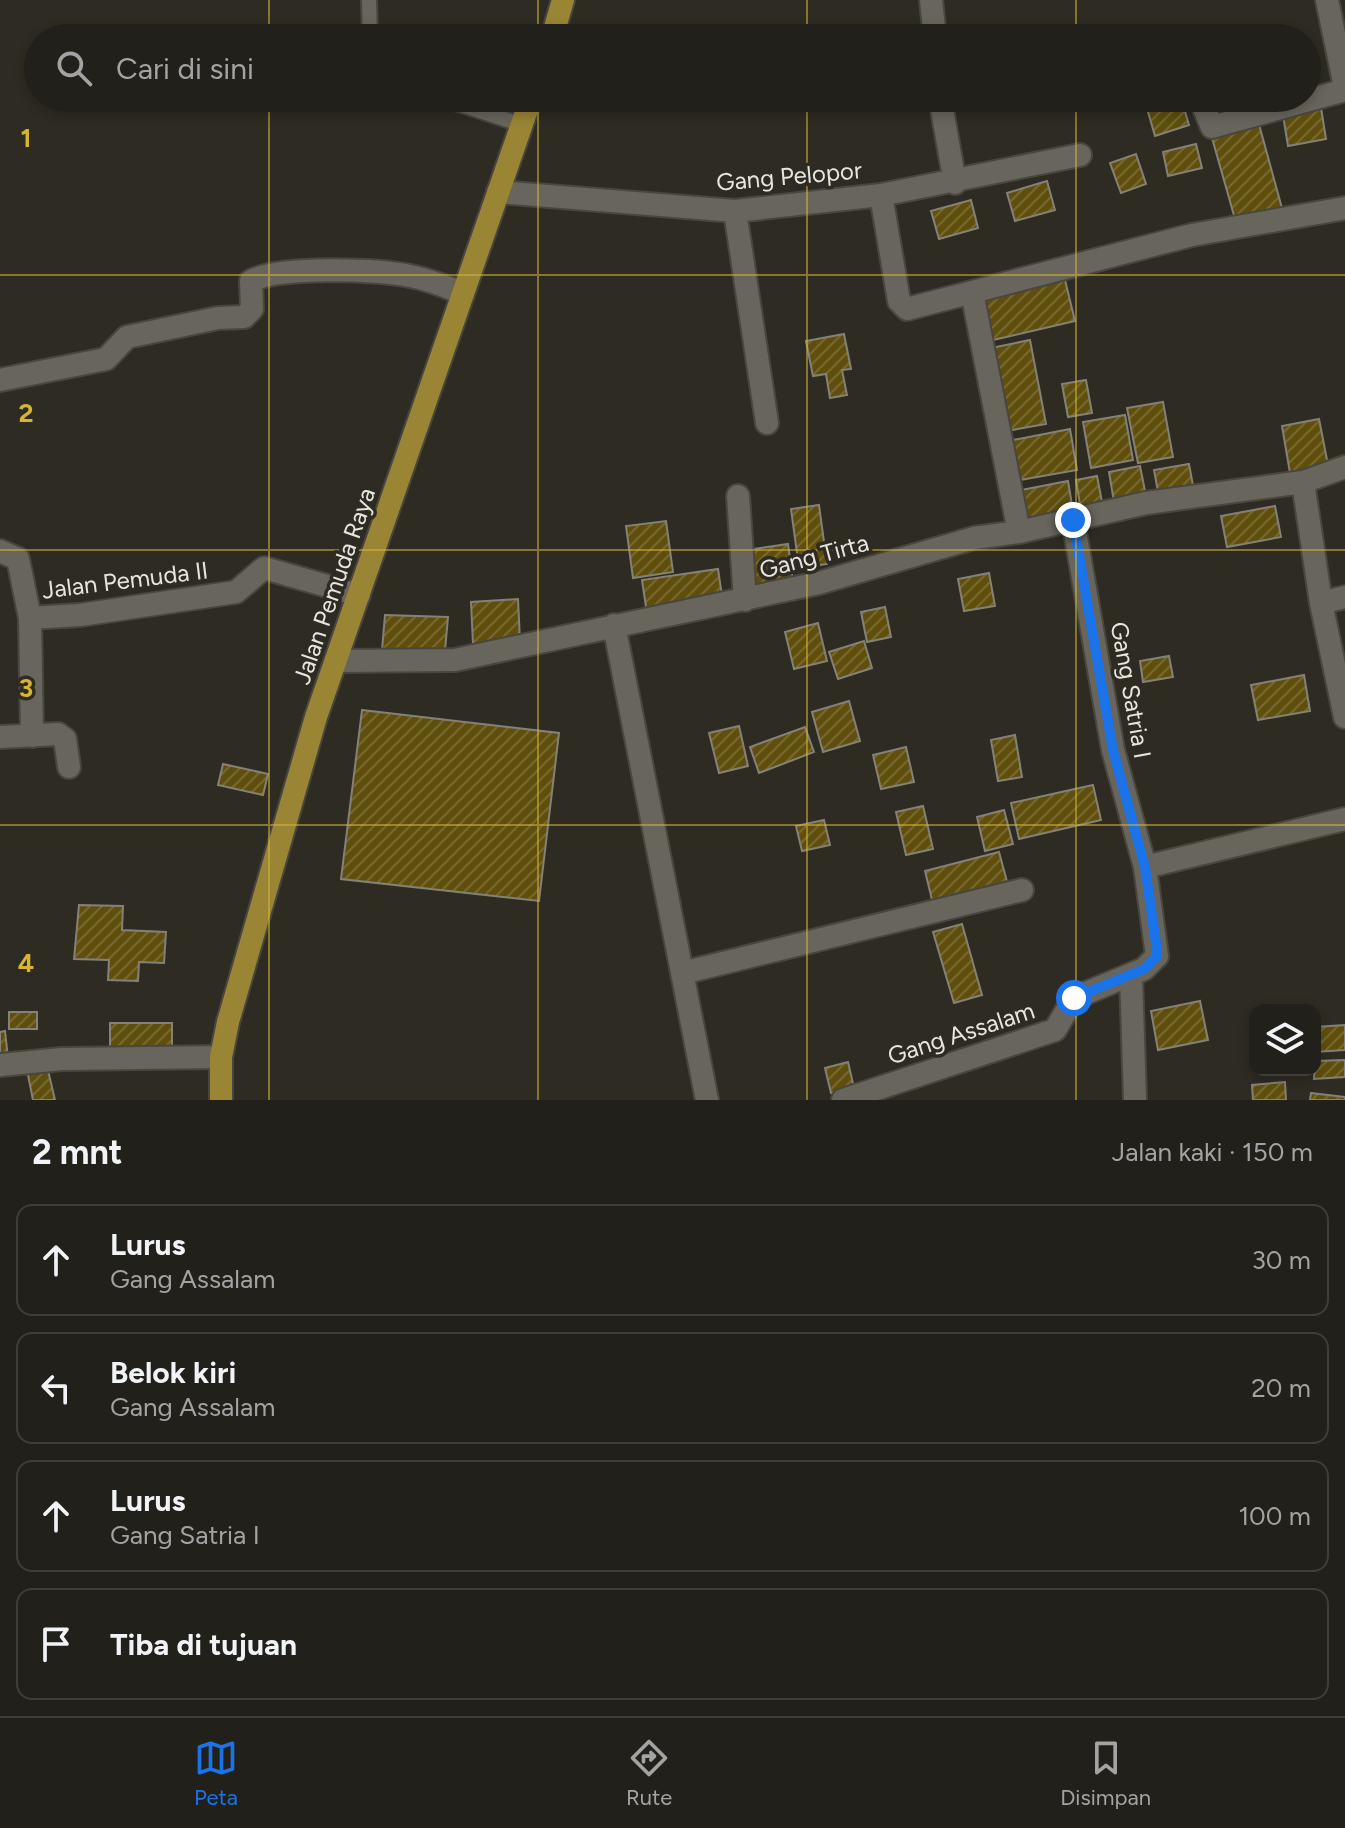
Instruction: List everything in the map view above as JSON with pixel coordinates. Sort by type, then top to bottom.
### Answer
[{"type":"main road","points":[[556,24],[563,0]]},
{"type":"main road","name":"Jalan Pemuda Raya","points":[[221,1100],[221,1057],[228,1022],[312,732],[527,112]]},
{"type":"street","points":[[931,0],[934,24]]},
{"type":"street","points":[[1321,96],[1345,89],[1342,59],[1327,0]]},
{"type":"street","points":[[942,112],[955,183]]},
{"type":"street","points":[[1206,112],[1212,127],[1264,112]]},
{"type":"street","name":"Gang Pelopor","points":[[498,192],[735,211],[881,195],[955,183],[1080,155]]},
{"type":"street","points":[[881,195],[902,307],[907,309],[1192,235],[1345,208]]},
{"type":"street","points":[[735,211],[767,423]]},
{"type":"street","points":[[0,380],[106,359],[127,337],[218,318],[244,317],[252,309],[251,281],[276,273],[364,270],[411,276],[463,293]]},
{"type":"street","points":[[972,292],[1019,532]]},
{"type":"street","name":"Gang Tirta","points":[[336,661],[455,660],[819,583],[974,538],[1019,532],[1146,503],[1303,482],[1345,467]]},
{"type":"street","points":[[1303,482],[1321,603],[1345,717]]},
{"type":"street","points":[[738,496],[745,600]]},
{"type":"street","name":"Gang Satria I","points":[[1073,520],[1113,750],[1145,867]]},
{"type":"street","name":"Jalan Pemuda II","points":[[9,555],[30,618],[32,736]]},
{"type":"street","name":"Jalan Pemuda II","points":[[30,618],[80,615],[236,592],[264,568],[359,595]]},
{"type":"street","points":[[1321,603],[1345,597]]},
{"type":"street","points":[[614,625],[707,1100]]},
{"type":"street","points":[[0,737],[58,734],[65,739],[69,767]]},
{"type":"street","points":[[1145,867],[1345,819]]},
{"type":"street","name":"Gang Assalam","points":[[843,1100],[1055,1030],[1074,998],[1144,969],[1157,956],[1145,867]]},
{"type":"street","points":[[682,973],[1022,890]]},
{"type":"street","points":[[1131,975],[1135,1100]]},
{"type":"street","points":[[0,1065],[62,1059],[221,1057]]},
{"type":"lane","points":[[369,0],[370,24]]},
{"type":"lane","points":[[483,112],[523,125]]},
{"type":"building","points":[[1321,108],[1326,139],[1288,146],[1283,115],[1321,112]]},
{"type":"building","points":[[1148,112],[1185,112],[1189,125],[1155,136]]},
{"type":"building","points":[[1257,117],[1283,212],[1237,226],[1210,131]]},
{"type":"building","points":[[1196,144],[1202,168],[1168,176],[1163,152]]},
{"type":"building","points":[[1136,154],[1146,184],[1121,193],[1110,163]]},
{"type":"building","points":[[1047,181],[1055,210],[1015,221],[1007,193]]},
{"type":"building","points":[[971,200],[978,228],[939,239],[931,211]]},
{"type":"building","points":[[1065,280],[1075,321],[993,340],[984,299]]},
{"type":"building","points":[[844,334],[851,369],[842,370],[847,395],[830,398],[826,374],[813,376],[806,341]]},
{"type":"building","points":[[1030,340],[1046,424],[1001,432],[986,349]]},
{"type":"building","points":[[1086,380],[1092,413],[1068,417],[1062,384]]},
{"type":"building","points":[[1163,402],[1173,457],[1138,463],[1127,408]]},
{"type":"building","points":[[1125,415],[1133,460],[1091,468],[1083,422]]},
{"type":"building","points":[[1319,419],[1328,465],[1290,473],[1282,426]]},
{"type":"building","points":[[1070,429],[1077,470],[1015,481],[1008,441]]},
{"type":"building","points":[[1189,464],[1194,491],[1159,497],[1154,470]]},
{"type":"building","points":[[1140,466],[1146,496],[1114,502],[1109,472]]},
{"type":"building","points":[[1097,476],[1103,507],[1081,511],[1076,480]]},
{"type":"building","points":[[1068,481],[1073,511],[1021,521],[1016,491]]},
{"type":"building","points":[[819,505],[827,564],[799,568],[791,509]]},
{"type":"building","points":[[1275,506],[1281,537],[1227,547],[1221,516]]},
{"type":"building","points":[[666,521],[673,572],[633,578],[626,526]]},
{"type":"building","points":[[788,544],[793,582],[752,589],[746,550]]},
{"type":"building","points":[[718,569],[723,603],[647,614],[642,580]]},
{"type":"building","points":[[989,573],[995,606],[964,611],[958,579]]},
{"type":"building","points":[[518,599],[520,641],[473,644],[471,602]]},
{"type":"building","points":[[885,607],[891,637],[867,642],[861,612]]},
{"type":"building","points":[[385,615],[448,617],[445,651],[382,650]]},
{"type":"building","points":[[818,623],[827,661],[794,669],[785,632]]},
{"type":"building","points":[[864,641],[872,668],[838,679],[829,652]]},
{"type":"building","points":[[1169,656],[1173,677],[1143,682],[1140,661]]},
{"type":"building","points":[[1304,675],[1310,711],[1258,720],[1251,685]]},
{"type":"building","points":[[849,701],[860,741],[823,752],[812,712]]},
{"type":"building","points":[[362,710],[559,733],[539,901],[341,879]]},
{"type":"building","points":[[739,726],[748,766],[719,773],[709,733]]},
{"type":"building","points":[[805,727],[814,752],[759,773],[750,747]]},
{"type":"building","points":[[1015,735],[1022,777],[998,781],[991,740]]},
{"type":"building","points":[[906,747],[914,782],[881,789],[873,755]]},
{"type":"building","points":[[223,764],[268,774],[263,795],[218,785]]},
{"type":"building","points":[[1093,785],[1101,820],[1019,839],[1011,803]]},
{"type":"building","points":[[923,806],[933,849],[906,855],[896,812]]},
{"type":"building","points":[[1004,810],[1013,844],[985,851],[977,817]]},
{"type":"building","points":[[824,820],[830,845],[802,851],[796,826]]},
{"type":"building","points":[[999,852],[1008,885],[933,904],[925,871]]},
{"type":"building","points":[[79,905],[123,906],[122,930],[166,932],[164,963],[139,962],[138,981],[108,980],[109,960],[74,959]]},
{"type":"building","points":[[962,924],[982,995],[954,1003],[933,932]]},
{"type":"building","points":[[1200,1001],[1208,1040],[1158,1050],[1151,1011]]},
{"type":"building","points":[[9,1012],[37,1012],[37,1029],[9,1029]]},
{"type":"building","points":[[110,1023],[172,1023],[172,1053],[110,1053]]},
{"type":"building","points":[[1345,1025],[1345,1050],[1321,1052],[1321,1027]]},
{"type":"building","points":[[5,1031],[8,1058],[0,1059],[0,1032]]},
{"type":"building","points":[[1345,1060],[1345,1077],[1314,1079],[1314,1076],[1321,1076],[1321,1061]]},
{"type":"building","points":[[848,1062],[854,1088],[831,1093],[825,1068]]},
{"type":"building","points":[[47,1066],[55,1100],[33,1100],[27,1070]]},
{"type":"building","points":[[1285,1082],[1286,1100],[1253,1100],[1252,1085]]},
{"type":"building","points":[[1311,1093],[1345,1097],[1345,1100],[1310,1100]]},
{"type":"route","points":[[1073,520],[1106,694],[1113,750],[1145,867],[1157,950],[1157,956],[1144,969],[1074,998]]}]
